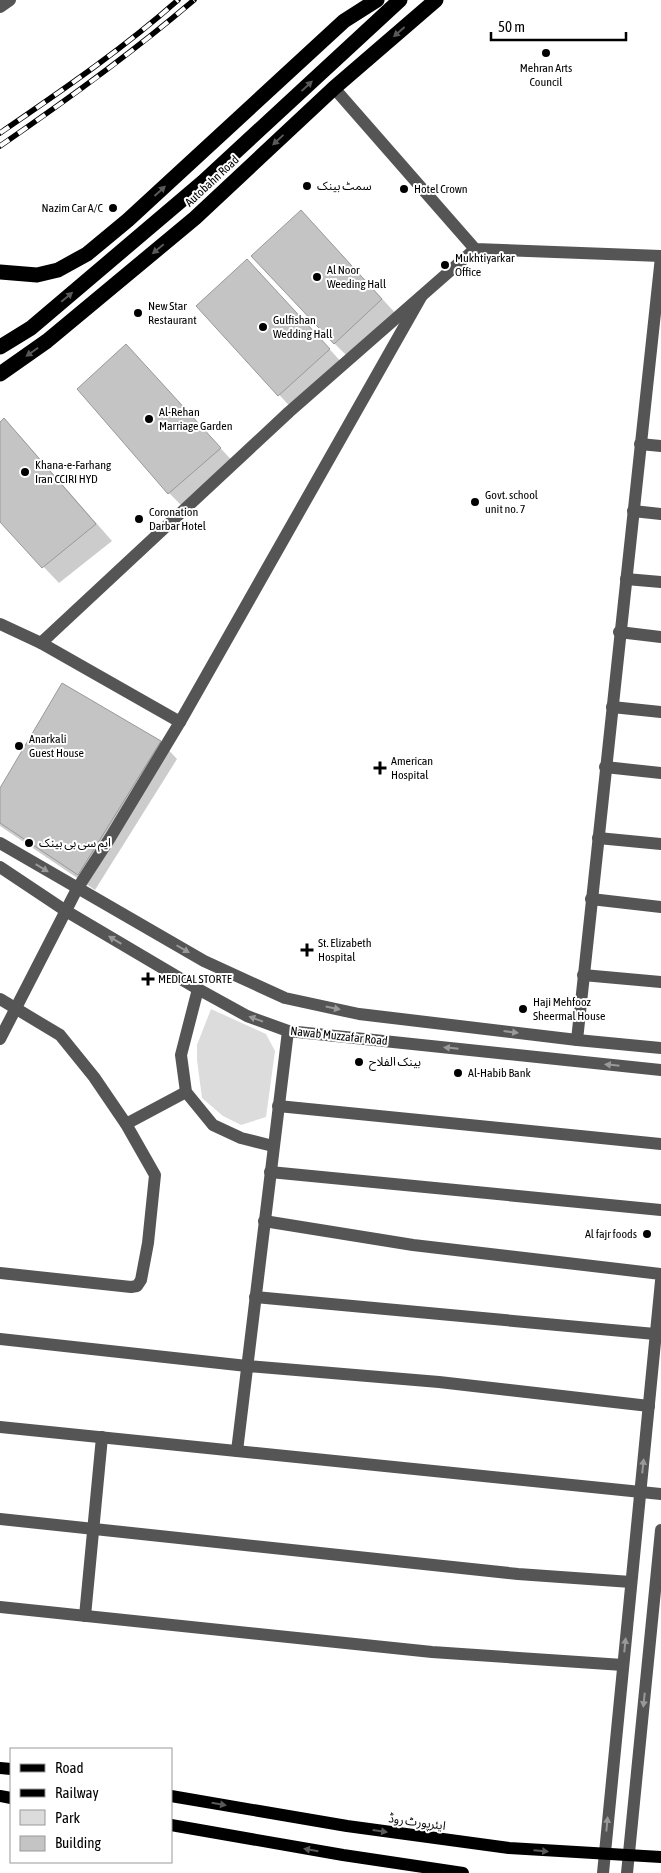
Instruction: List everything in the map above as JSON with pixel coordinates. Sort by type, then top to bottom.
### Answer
[{"type":"highway","points":[[0,272],[37,275],[58,270],[87,254],[128,220],[344,21],[377,0]]},
{"type":"highway","name":"Autobahn Road","points":[[0,348],[31,328],[203,182],[400,0]]},
{"type":"highway","name":"Autobahn Road","points":[[0,374],[47,342],[195,218],[334,88],[436,0]]},
{"type":"main road","name":"ایئرپورٹ روڈ","points":[[172,1796],[347,1826],[509,1848],[661,1857]]},
{"type":"main road","points":[[172,1825],[343,1855],[463,1873]]},
{"type":"street","points":[[0,8],[10,0]]},
{"type":"street","points":[[334,88],[475,250]]},
{"type":"street","points":[[41,643],[288,412],[475,250],[661,256],[658,318],[640,444],[577,1040]]},
{"type":"street","points":[[0,1039],[77,889],[180,722],[421,297]]},
{"type":"street","points":[[648,379],[661,380]]},
{"type":"street","points":[[640,444],[661,446]]},
{"type":"street","points":[[633,511],[661,514]]},
{"type":"street","points":[[626,578],[661,582]]},
{"type":"street","points":[[0,624],[41,643],[180,722]]},
{"type":"street","points":[[620,632],[661,637]]},
{"type":"street","points":[[612,707],[661,712]]},
{"type":"street","points":[[606,767],[661,773]]},
{"type":"street","points":[[598,838],[661,844]]},
{"type":"street","name":"Nawab Muzzafar Road","points":[[0,843],[204,961],[286,998],[359,1014],[661,1048]]},
{"type":"street","name":"Nawab Muzzafar Road","points":[[0,867],[66,911],[198,989],[247,1016],[288,1031],[661,1070]]},
{"type":"street","points":[[591,899],[661,907]]},
{"type":"street","points":[[584,975],[661,982]]},
{"type":"street","points":[[198,989],[181,1055],[186,1092],[213,1125],[240,1138],[273,1146]]},
{"type":"street","points":[[0,999],[60,1035],[94,1077],[126,1124],[155,1175],[148,1243],[141,1280],[137,1286],[131,1287],[0,1273]]},
{"type":"street","points":[[236,1451],[288,1031]]},
{"type":"street","points":[[126,1124],[186,1092]]},
{"type":"street","points":[[278,1106],[661,1144]]},
{"type":"street","points":[[270,1172],[661,1210]]},
{"type":"street","points":[[264,1221],[413,1245],[661,1274]]},
{"type":"street","points":[[603,1873],[640,1492],[658,1335],[661,1281]]},
{"type":"street","points":[[256,1297],[658,1335]]},
{"type":"street","points":[[0,1339],[247,1366],[439,1382],[649,1406]]},
{"type":"street","points":[[0,1427],[661,1494]]},
{"type":"street","points":[[86,1616],[102,1436]]},
{"type":"street","points":[[0,1520],[518,1574],[631,1582]]},
{"type":"street","points":[[627,1873],[661,1530]]},
{"type":"street","points":[[0,1607],[432,1652],[623,1666]]},
{"type":"green space","points":[[211,1009],[266,1034],[275,1051],[266,1117],[241,1125],[223,1116],[202,1098],[197,1045]]},
{"type":"building","name":"Al Noor Weeding Hall","points":[[301,210],[382,299],[334,344],[251,256]]},
{"type":"building","name":"Gulfishan Wedding Hall","points":[[247,259],[330,349],[278,396],[196,306]]},
{"type":"building","name":"Al-Rehan Marriage Garden","points":[[126,344],[221,448],[168,494],[77,389]]},
{"type":"building","name":"Khana-e-Farhang Iran CCIRI HYD","points":[[4,418],[96,524],[42,568],[0,522],[0,422]]},
{"type":"building","points":[[62,683],[161,741],[78,875],[0,823],[0,788]]},
{"type":"railway","points":[[0,133],[114,53],[178,0]]},
{"type":"railway","points":[[0,146],[99,76],[194,0]]},
{"type":"place","name":"Mehran Arts Council","points":[[546,53]]},
{"type":"place","name":"سمٹ بینک","points":[[307,186]]},
{"type":"place","name":"Hotel Crown","points":[[404,189]]},
{"type":"place","name":"Nazim Car A/C","points":[[113,208]]},
{"type":"place","name":"Mukhtiyarkar Office","points":[[445,265]]},
{"type":"place","name":"Al Noor Weeding Hall","points":[[317,277]]},
{"type":"place","name":"New Star Restaurant","points":[[138,313]]},
{"type":"place","name":"Gulfishan Wedding Hall","points":[[263,327]]},
{"type":"place","name":"Al-Rehan Marriage Garden","points":[[149,419]]},
{"type":"place","name":"Khana-e-Farhang Iran CCIRI HYD","points":[[25,472]]},
{"type":"place","name":"Govt. school unit no. 7","points":[[475,502]]},
{"type":"place","name":"Coronation Darbar Hotel","points":[[139,519]]},
{"type":"place","name":"Anarkali Guest House","points":[[19,746]]},
{"type":"place","name":"American Hospital","points":[[380,768]]},
{"type":"place","name":"ایم سی بی بینک","points":[[29,843]]},
{"type":"place","name":"St. Elizabeth Hospital","points":[[307,950]]},
{"type":"place","name":"MEDICAL STORTE","points":[[148,979]]},
{"type":"place","name":"Haji Mehfooz Sheermal House","points":[[523,1009]]},
{"type":"place","name":"بینک الفلاح","points":[[359,1062]]},
{"type":"place","name":"Al-Habib Bank","points":[[458,1073]]},
{"type":"place","name":"Al fajr foods","points":[[647,1234]]}]
